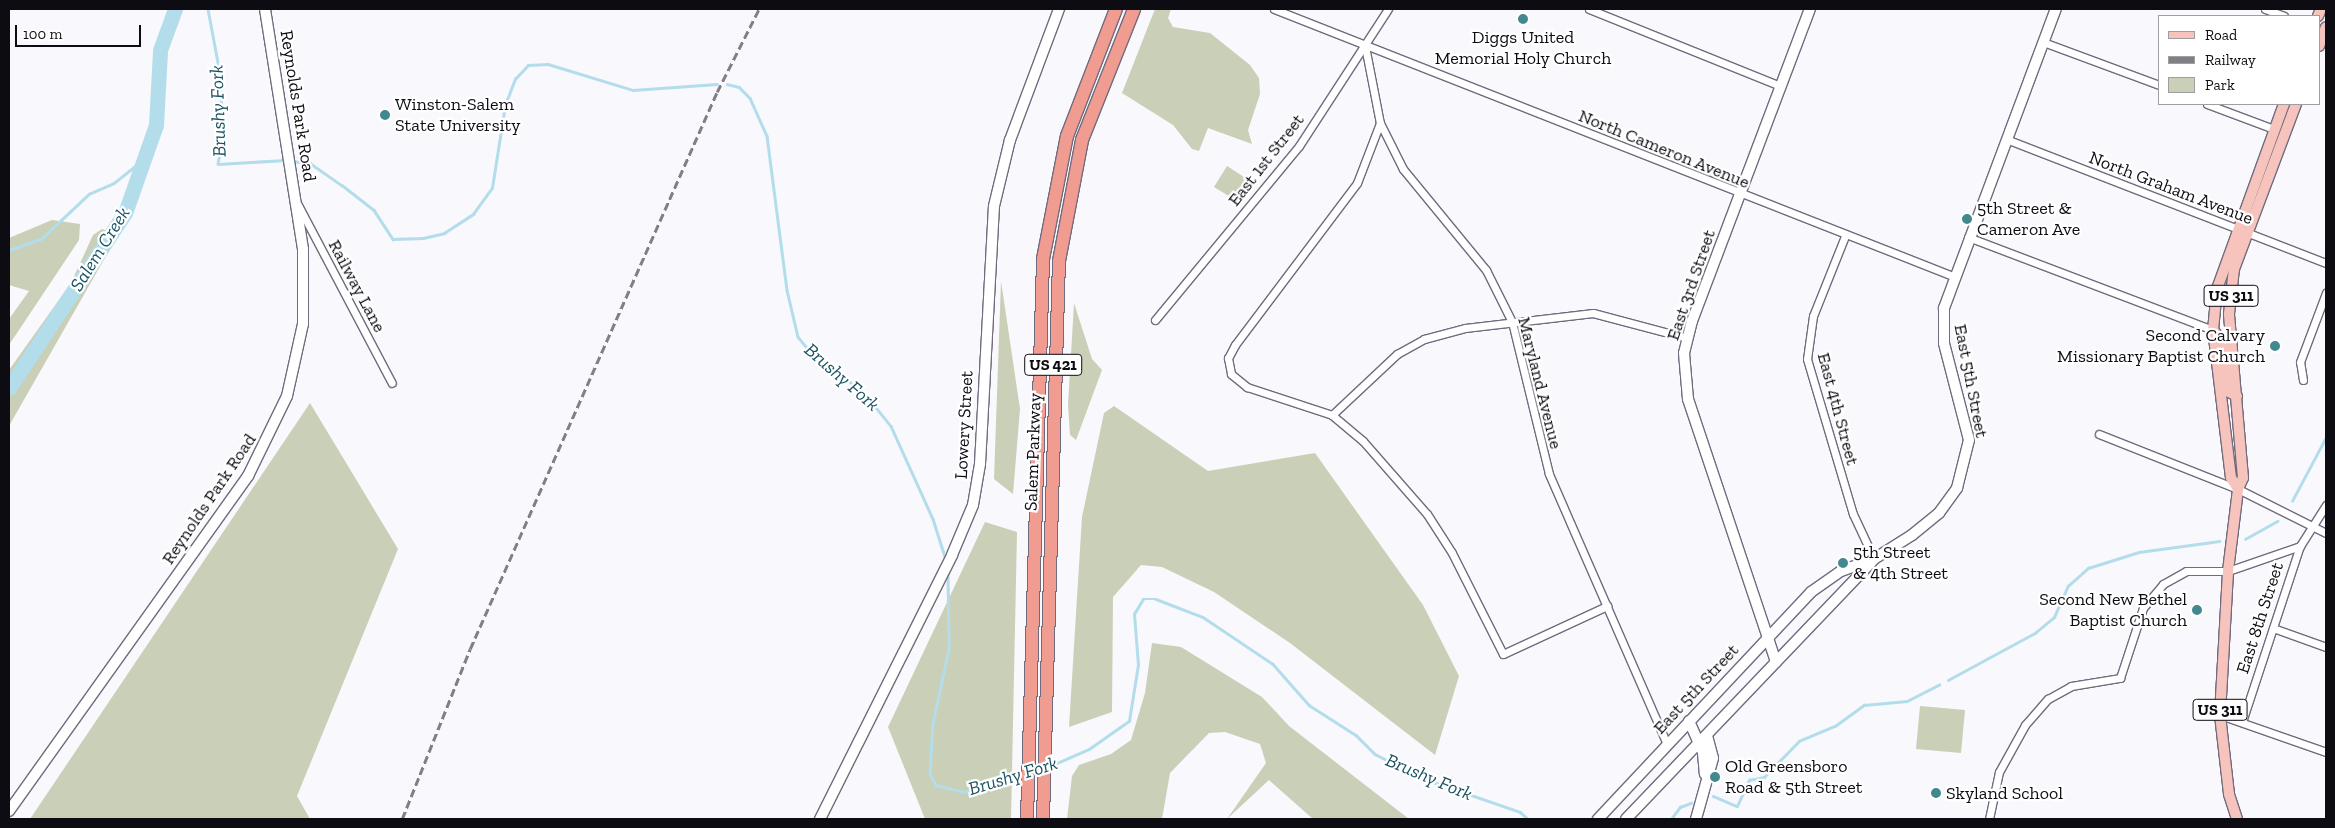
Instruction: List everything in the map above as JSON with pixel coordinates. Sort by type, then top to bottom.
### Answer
[{"type":"highway","name":"Salem Parkway","points":[[1026,819],[1039,321],[1046,235],[1076,107],[1116,9]]},
{"type":"highway","name":"Salem Parkway","points":[[1043,819],[1054,322],[1062,230],[1090,112],[1134,9]]},
{"type":"main road","name":"Reynolds Park Road","points":[[9,811],[268,443],[287,396],[303,324],[304,266],[297,202],[265,9]]},
{"type":"main road","name":"Lowery Street","points":[[820,819],[960,539],[973,505],[980,464],[994,206],[1010,140],[1059,9]]},
{"type":"main road","name":"East 3rd Street","points":[[1776,662],[1688,399],[1684,368],[1687,338],[1810,9]]},
{"type":"main road","name":"East 5th Street","points":[[1598,819],[1768,636],[1820,584],[1874,559],[1939,513],[1957,488],[1966,466],[1968,428],[1942,330],[1953,276],[2056,9]]},
{"type":"main road","points":[[2320,43],[2326,27]]},
{"type":"main road","name":"US 311","points":[[2237,819],[2229,794],[2220,715],[2228,571],[2238,490],[2243,478],[2238,396],[2229,314],[2241,231],[2284,105]]},
{"type":"main road","name":"US 311","points":[[2238,490],[2230,478],[2213,330],[2217,289],[2296,105]]},
{"type":"main road","points":[[2213,330],[2222,342],[2229,392],[2238,396]]},
{"type":"main road","name":"East 5th Street","points":[[1626,819],[1874,559]]},
{"type":"main road","points":[[1689,721],[1713,755],[1705,778],[1696,819]]},
{"type":"street","name":"North Cameron Avenue","points":[[1274,9],[1739,196],[1953,276]]},
{"type":"street","name":"East 1st Street","points":[[1155,320],[1299,146],[1388,9]]},
{"type":"street","points":[[1589,9],[1781,86]]},
{"type":"street","points":[[2265,9],[2281,15]]},
{"type":"street","points":[[2043,42],[2158,85]]},
{"type":"street","name":"Maryland Avenue","points":[[1365,46],[1380,124],[1403,170],[1486,270],[1512,322],[1545,462],[1667,744]]},
{"type":"street","points":[[2210,105],[2274,129]]},
{"type":"street","points":[[1380,124],[1357,183],[1228,358],[1231,374],[1247,387],[1332,415],[1376,456],[1427,514],[1452,553],[1503,654],[1607,606]]},
{"type":"street","name":"North Graham Avenue","points":[[2006,139],[2326,263]]},
{"type":"street","name":"Railway Lane","points":[[297,202],[392,383]]},
{"type":"street","name":"East 4th Street","points":[[1845,236],[1813,316],[1807,359],[1853,514],[1874,559]]},
{"type":"street","points":[[1968,237],[2213,330]]},
{"type":"street","points":[[2303,380],[2300,362],[2326,293]]},
{"type":"street","points":[[1332,415],[1410,346],[1464,328],[1594,314],[1687,338]]},
{"type":"street","points":[[2099,434],[2238,490],[2326,533]]},
{"type":"street","name":"East 8th Street","points":[[2242,722],[2300,546],[2310,525],[2326,504]]},
{"type":"street","points":[[1989,819],[2002,765],[2037,710],[2071,686],[2120,678],[2144,608],[2172,577],[2186,571],[2228,571],[2300,546]]},
{"type":"street","points":[[2273,628],[2326,647]]},
{"type":"street","points":[[2220,715],[2326,752]]},
{"type":"green space","points":[[1155,9],[1171,9],[1168,18],[1173,27],[1210,33],[1250,65],[1259,78],[1260,94],[1248,130],[1252,144],[1208,128],[1199,151],[1192,149],[1173,125],[1122,93]]},
{"type":"green space","points":[[1227,166],[1250,181],[1237,201],[1214,187]]},
{"type":"green space","points":[[52,220],[80,224],[79,240],[9,345],[9,319],[29,291],[9,285],[9,238]]},
{"type":"green space","points":[[102,229],[118,235],[9,426],[9,370],[71,283],[93,235]]},
{"type":"green space","points":[[1001,281],[1020,409],[1013,494],[994,479]]},
{"type":"green space","points":[[1074,303],[1092,359],[1102,370],[1076,440],[1070,435],[1068,405]]},
{"type":"green space","points":[[310,403],[398,549],[297,796],[310,819],[30,819]]},
{"type":"green space","points":[[1114,406],[1208,471],[1315,453],[1423,605],[1459,676],[1435,755],[1290,643],[1214,592],[1162,567],[1141,565],[1113,597],[1112,712],[1069,727],[1082,517],[1104,413]]},
{"type":"green space","points":[[985,522],[1017,532],[1011,819],[925,819],[888,727]]},
{"type":"green space","points":[[1152,643],[1181,647],[1262,697],[1289,726],[1409,819],[1313,819],[1269,780],[1227,819],[1266,763],[1260,744],[1225,732],[1209,733],[1170,773],[1162,819],[1067,819],[1072,776],[1079,765],[1111,754],[1131,740],[1145,693]]},
{"type":"green space","points":[[1920,706],[1965,710],[1961,753],[1916,749]]},
{"type":"waterway","name":"Salem Creek","points":[[9,388],[125,213],[156,125],[160,50],[175,9]]},
{"type":"waterway","name":"Brushy Fork","points":[[208,9],[220,73],[223,138],[218,164],[286,160]]},
{"type":"waterway","name":"Brushy Fork","points":[[292,161],[310,163],[342,185],[374,210],[393,239],[423,238],[444,233],[473,214],[492,188],[505,105],[515,79],[528,65],[548,64],[633,90],[717,84]]},
{"type":"waterway","name":"Brushy Fork","points":[[727,84],[739,87],[750,98],[767,136],[787,290],[798,337],[817,360],[861,389],[891,426],[933,519],[946,560]]},
{"type":"waterway","points":[[9,250],[41,239],[89,194],[114,183],[149,155]]},
{"type":"waterway","points":[[2292,501],[2326,437]]},
{"type":"waterway","points":[[2245,539],[2277,521]]},
{"type":"waterway","points":[[1948,680],[2035,633],[2054,617],[2068,586],[2088,568],[2139,552],[2219,541]]},
{"type":"waterway","name":"Brushy Fork","points":[[948,573],[949,649],[933,724],[930,774],[936,785],[964,792],[1024,776]]},
{"type":"waterway","name":"Brushy Fork","points":[[1048,767],[1089,749],[1129,721],[1138,665],[1134,614],[1143,599],[1156,599],[1203,617],[1273,664],[1309,705],[1356,735],[1375,754],[1422,778],[1520,812],[1528,819]]},
{"type":"waterway","points":[[1713,796],[1737,806],[1749,780],[1764,777],[1799,741],[1835,726],[1864,705],[1907,701],[1939,685]]},
{"type":"waterway","points":[[1671,819],[1680,807],[1691,803]]},
{"type":"railway","points":[[402,819],[470,649],[717,92],[759,9]]},
{"type":"place","name":"Diggs United Memorial Holy Church","points":[[1523,19]]},
{"type":"place","name":"Winston-Salem State University","points":[[385,115]]},
{"type":"place","name":"5th Street & Cameron Ave","points":[[1967,219]]},
{"type":"place","name":"Second Calvary Missionary Baptist Church","points":[[2275,346]]},
{"type":"place","name":"5th Street & 4th Street","points":[[1843,563]]},
{"type":"place","name":"Second New Bethel Baptist Church","points":[[2197,610]]},
{"type":"place","name":"Old Greensboro Road & 5th Street","points":[[1715,777]]},
{"type":"place","name":"Skyland School","points":[[1936,793]]}]
